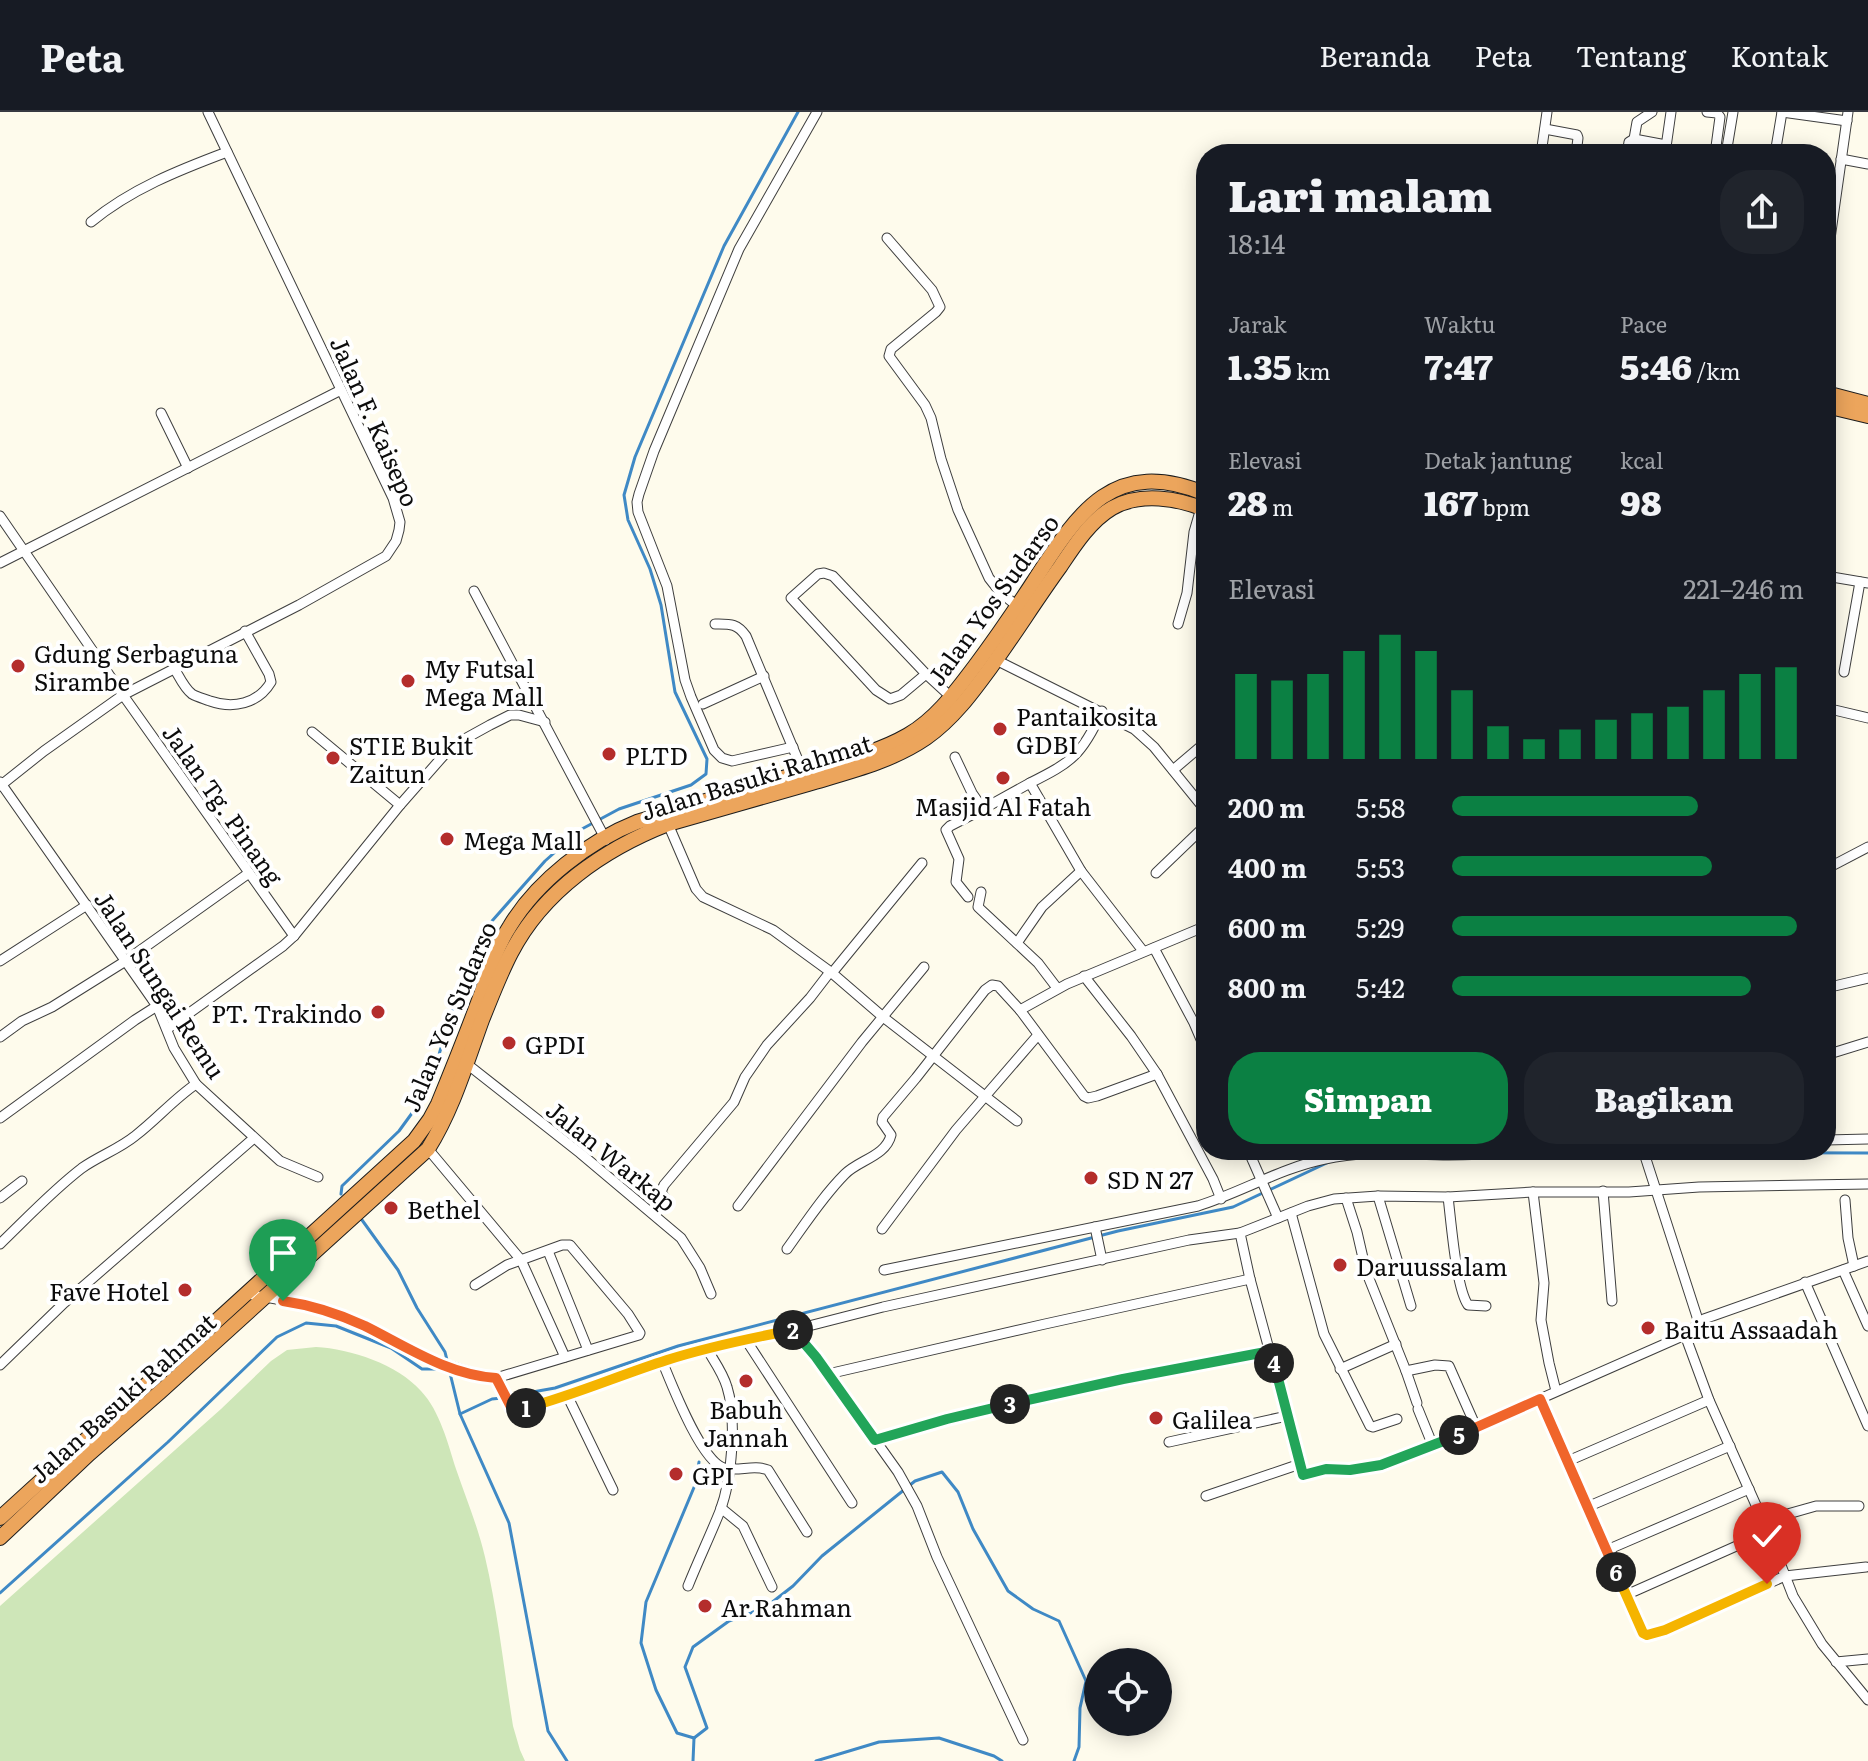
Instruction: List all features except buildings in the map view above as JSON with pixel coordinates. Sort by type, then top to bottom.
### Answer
[{"type":"highway","points":[[1836,396],[1868,404]]},
{"type":"highway","points":[[1836,408],[1868,416]]},
{"type":"highway","name":"Jalan Yos Sudarso","points":[[0,1518],[414,1141],[443,1107],[488,969],[510,925],[547,882],[581,852],[637,822],[863,755],[908,735],[928,720],[990,656],[1017,606],[1083,512],[1103,496],[1126,485],[1152,482],[1167,482],[1196,499]]},
{"type":"highway","name":"Jalan Basuki Rahmat","points":[[0,1538],[428,1149],[439,1130],[443,1107],[467,1064],[511,952],[537,915],[605,838],[634,838],[668,824],[880,761],[912,747],[936,731],[958,710],[990,656],[1094,523],[1111,509],[1141,499],[1196,503]]},
{"type":"street","name":"Jalan F. Kaisepo","points":[[1,784],[123,695],[365,569],[386,556],[396,541],[400,522],[393,498],[208,112]]},
{"type":"street","points":[[793,747],[732,761],[722,758],[714,750],[685,680],[667,586],[638,512],[637,502],[654,451],[739,249],[817,112]]},
{"type":"street","points":[[1543,144],[1547,112]]},
{"type":"street","points":[[1629,144],[1634,139],[1637,122],[1652,112]]},
{"type":"street","points":[[1667,144],[1671,112]]},
{"type":"street","points":[[1707,112],[1719,114],[1720,117],[1716,144]]},
{"type":"street","points":[[1728,144],[1733,112]]},
{"type":"street","points":[[1777,144],[1782,112],[1847,116],[1836,195]]},
{"type":"street","points":[[1545,129],[1577,135],[1577,144]]},
{"type":"street","points":[[1634,139],[1649,144]]},
{"type":"street","points":[[91,222],[113,203],[227,152]]},
{"type":"street","points":[[1841,159],[1868,164]]},
{"type":"street","points":[[887,238],[932,290],[940,307],[891,349],[889,356],[931,418],[958,510],[989,578],[1017,606]]},
{"type":"street","points":[[0,563],[341,390]]},
{"type":"street","points":[[161,413],[188,468]]},
{"type":"street","name":"Jalan Tg. Pinang","points":[[0,516],[294,936]]},
{"type":"street","points":[[1178,624],[1187,593],[1196,526]]},
{"type":"street","points":[[926,674],[901,695],[890,699],[885,697],[791,598],[818,574],[833,576],[951,697]]},
{"type":"street","points":[[1836,578],[1864,582],[1844,672]]},
{"type":"street","points":[[474,591],[605,838]]},
{"type":"street","points":[[715,624],[732,624],[742,630],[803,772]]},
{"type":"street","points":[[174,668],[193,695],[229,705],[255,699],[271,682],[245,631]]},
{"type":"street","points":[[990,656],[1102,711],[1146,738],[1196,799]]},
{"type":"street","points":[[703,704],[764,676]]},
{"type":"street","points":[[1836,710],[1864,717],[1868,728]]},
{"type":"street","points":[[968,897],[956,882],[959,859],[946,830],[1055,771],[1076,755],[1089,740],[1102,711]]},
{"type":"street","points":[[167,1029],[294,936],[400,805],[444,755],[461,741],[510,715],[545,722]]},
{"type":"street","points":[[312,732],[400,805]]},
{"type":"street","points":[[1173,770],[1196,750]]},
{"type":"street","points":[[955,757],[983,809]]},
{"type":"street","points":[[1030,783],[1081,871],[1148,950],[1196,1028]]},
{"type":"street","name":"Jalan Sungai Remu","points":[[1,784],[157,1006],[174,1048],[196,1084],[282,1163],[318,1177]]},
{"type":"street","points":[[668,824],[696,889],[703,897],[773,930],[831,972],[883,1017],[1017,1121]]},
{"type":"street","points":[[1156,873],[1196,835]]},
{"type":"street","points":[[1836,864],[1868,847]]},
{"type":"street","points":[[667,1201],[661,1192],[664,1185],[734,1102],[745,1077],[767,1045],[922,863]]},
{"type":"street","points":[[1017,943],[1042,907],[1081,871]]},
{"type":"street","points":[[0,1037],[124,962],[249,873]]},
{"type":"street","points":[[981,892],[978,907],[1038,963],[1057,988]]},
{"type":"street","points":[[0,961],[87,905]]},
{"type":"street","points":[[1020,1010],[1057,988],[1196,930]]},
{"type":"street","points":[[738,1206],[862,1042],[924,967]]},
{"type":"street","points":[[1084,976],[1143,1052],[1196,1147]]},
{"type":"street","points":[[1836,986],[1868,978]]},
{"type":"street","points":[[787,1249],[846,1173],[887,1144],[891,1135],[883,1124],[883,1117],[990,987],[998,986],[1020,1010],[1088,1098],[1157,1074]]},
{"type":"street","points":[[0,1118],[157,1006]]},
{"type":"street","points":[[882,1229],[956,1130],[1038,1035]]},
{"type":"street","points":[[1836,1052],[1868,1042]]},
{"type":"street","name":"Jalan Warkap","points":[[467,1064],[681,1238],[700,1268],[711,1294]]},
{"type":"street","points":[[0,1244],[85,1166],[133,1138],[196,1084]]},
{"type":"street","points":[[0,1365],[75,1294],[254,1138]]},
{"type":"street","points":[[1836,1140],[1868,1139]]},
{"type":"street","points":[[428,1149],[521,1260],[565,1357]]},
{"type":"street","points":[[1203,1160],[1221,1199]]},
{"type":"street","points":[[1252,1160],[1276,1216]]},
{"type":"street","points":[[884,1270],[1096,1231],[1198,1206],[1262,1185],[1277,1173],[1320,1160]]},
{"type":"street","points":[[1646,1160],[1699,1323]]},
{"type":"street","points":[[0,1198],[22,1181]]},
{"type":"street","points":[[498,1381],[513,1409],[520,1410],[662,1361],[707,1349],[1102,1256],[1240,1233],[1276,1216],[1346,1198],[1629,1192],[1655,1186],[1868,1184]]},
{"type":"street","points":[[1603,1191],[1612,1301]]},
{"type":"street","points":[[1533,1192],[1544,1283],[1541,1320],[1556,1391]]},
{"type":"street","points":[[1378,1196],[1411,1306]]},
{"type":"street","points":[[1448,1197],[1464,1299],[1468,1305],[1486,1306]]},
{"type":"street","points":[[1346,1198],[1366,1271],[1433,1446]]},
{"type":"street","points":[[1845,1200],[1854,1266]]},
{"type":"street","points":[[1291,1213],[1319,1319],[1340,1369],[1370,1426],[1397,1419]]},
{"type":"street","points":[[1096,1231],[1102,1256]]},
{"type":"street","points":[[1240,1233],[1303,1475],[1326,1469],[1350,1470],[1381,1465],[1433,1446],[1685,1335],[1704,1319],[1868,1261]]},
{"type":"street","points":[[247,1294],[305,1304],[348,1319],[419,1356],[498,1381],[639,1335],[628,1314],[570,1245],[521,1260],[475,1285]]},
{"type":"street","points":[[548,1251],[588,1350]]},
{"type":"street","points":[[1843,1270],[1868,1326]]},
{"type":"street","points":[[828,1374],[1250,1279]]},
{"type":"street","points":[[1805,1282],[1868,1426]]},
{"type":"street","points":[[793,1330],[898,1472],[923,1518],[937,1557],[1023,1740]]},
{"type":"street","points":[[1685,1335],[1709,1400],[1793,1596],[1810,1627],[1868,1700]]},
{"type":"street","points":[[746,1340],[852,1503]]},
{"type":"street","points":[[1340,1369],[1396,1344]]},
{"type":"street","points":[[688,1586],[721,1508],[729,1469],[732,1429],[728,1390],[707,1349]]},
{"type":"street","points":[[875,1440],[1025,1400],[1271,1351]]},
{"type":"street","points":[[662,1361],[699,1440],[719,1465],[729,1469],[762,1467],[768,1470],[807,1532]]},
{"type":"street","points":[[1406,1371],[1435,1365],[1449,1366],[1476,1427]]},
{"type":"street","points":[[567,1395],[613,1490]]},
{"type":"street","points":[[1540,1399],[1643,1633],[1647,1635],[1665,1630],[1785,1576],[1866,1567]]},
{"type":"street","points":[[1568,1461],[1709,1400]]},
{"type":"street","points":[[1169,1442],[1287,1416]]},
{"type":"street","points":[[1587,1507],[1730,1446]]},
{"type":"street","points":[[1206,1496],[1300,1464]]},
{"type":"street","points":[[1607,1550],[1749,1489]]},
{"type":"street","points":[[1763,1521],[1816,1506],[1859,1506]]},
{"type":"street","points":[[721,1508],[743,1526],[772,1587]]},
{"type":"street","points":[[1626,1595],[1768,1532]]},
{"type":"street","points":[[1836,1662],[1868,1659]]},
{"type":"green space","points":[[316,1347],[358,1355],[399,1373],[428,1399],[438,1418],[485,1557],[513,1726],[525,1761],[0,1761],[0,1606],[271,1361],[287,1350]]},
{"type":"waterway","points":[[341,1194],[342,1186],[399,1131],[415,1109],[436,1065],[449,1020],[479,942],[492,921],[545,861],[580,830],[619,809],[691,785],[706,774],[707,759],[675,692],[661,605],[650,569],[628,520],[624,495],[635,457],[724,246],[798,112]]},
{"type":"waterway","points":[[1836,1153],[1868,1153]]},
{"type":"waterway","points":[[510,1396],[555,1388],[678,1346],[1118,1231],[1233,1207],[1331,1161]]},
{"type":"waterway","points":[[362,1220],[398,1270],[417,1308],[445,1352],[448,1364]]},
{"type":"waterway","points":[[0,1593],[168,1442],[277,1337],[306,1323],[336,1326],[391,1348],[422,1369],[449,1369],[460,1414],[492,1399],[502,1398]]},
{"type":"waterway","points":[[460,1414],[509,1523],[548,1731],[567,1761]]},
{"type":"waterway","points":[[694,1738],[677,1733],[656,1690],[641,1643],[646,1602],[695,1485],[699,1462]]},
{"type":"waterway","points":[[694,1738],[707,1728],[685,1667],[693,1647],[729,1621],[766,1607],[793,1586],[822,1556],[915,1481],[942,1472],[958,1492],[973,1529],[1008,1591],[1033,1609],[1059,1621],[1086,1681],[1080,1708],[1079,1747],[1074,1761]]},
{"type":"waterway","points":[[693,1761],[694,1738]]},
{"type":"waterway","points":[[816,1761],[879,1742],[939,1738],[1002,1761]]},
{"type":"place","name":"Gdung Serbaguna Sirambe","points":[[18,666]]},
{"type":"place","name":"My Futsal Mega Mall","points":[[408,681]]},
{"type":"place","name":"Pantaikosita GDBI","points":[[1000,729]]},
{"type":"place","name":"PLTD","points":[[609,754]]},
{"type":"place","name":"STIE Bukit Zaitun","points":[[333,758]]},
{"type":"place","name":"Masjid Al Fatah","points":[[1003,778]]},
{"type":"place","name":"Mega Mall","points":[[447,839]]},
{"type":"place","name":"PT. Trakindo","points":[[378,1012]]},
{"type":"place","name":"GPDI","points":[[509,1043]]},
{"type":"place","name":"SD N 27","points":[[1091,1178]]},
{"type":"place","name":"Bethel","points":[[391,1208]]},
{"type":"place","name":"Daruussalam","points":[[1340,1265]]},
{"type":"place","name":"Fave Hotel","points":[[185,1290]]},
{"type":"place","name":"Baitu Assaadah","points":[[1648,1328]]},
{"type":"place","name":"Babuh Jannah","points":[[746,1381]]},
{"type":"place","name":"Galilea","points":[[1156,1418]]},
{"type":"place","name":"GPI","points":[[676,1474]]},
{"type":"place","name":"Ar Rahman","points":[[705,1606]]},
{"type":"route","points":[[283,1301],[305,1304],[362,1325],[419,1356],[496,1378],[515,1410],[662,1361],[793,1330],[875,1440],[1025,1400],[1271,1351],[1303,1475],[1326,1469],[1350,1470],[1381,1465],[1540,1399],[1644,1634],[1665,1630],[1767,1584]]}]
